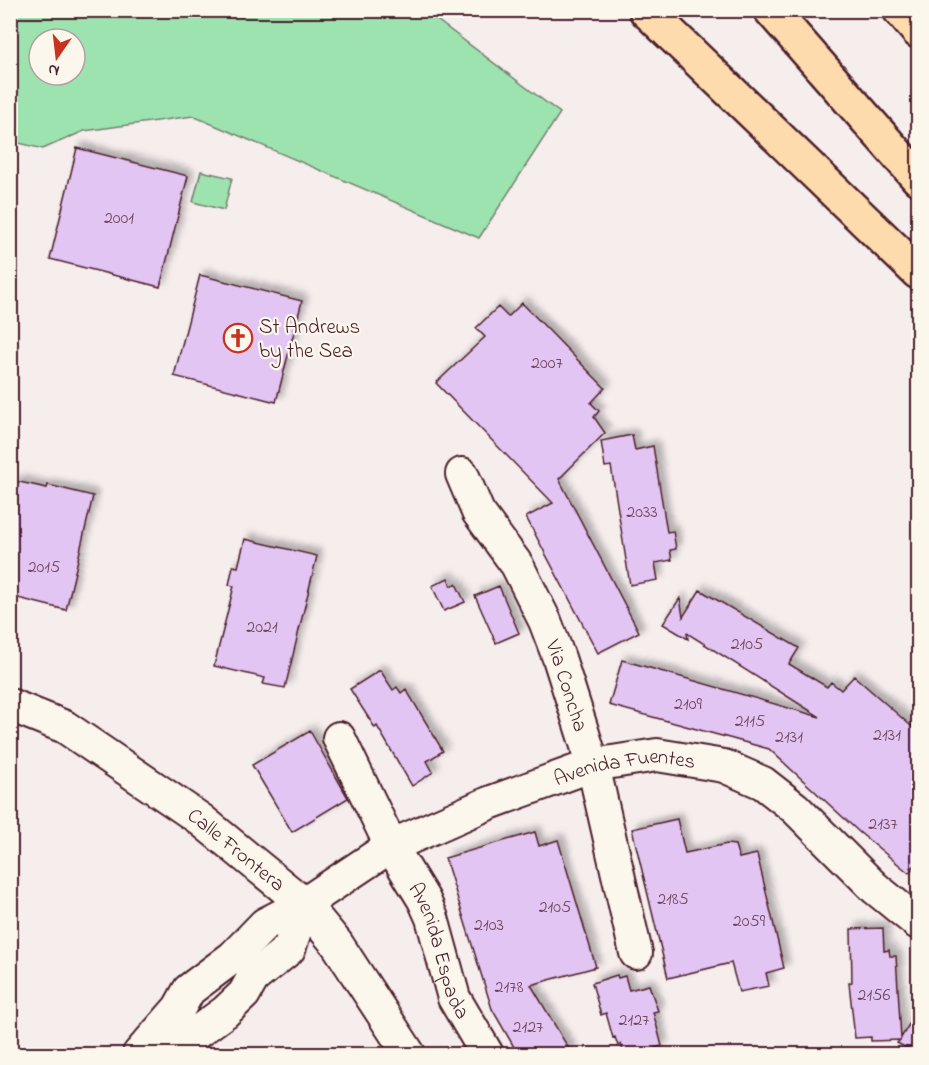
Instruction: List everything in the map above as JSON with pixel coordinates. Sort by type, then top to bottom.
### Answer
[{"type":"highway","points":[[646,10],[918,272]]},
{"type":"highway","points":[[771,10],[918,178]]},
{"type":"highway","points":[[900,10],[918,31]]},
{"type":"street","name":"Via Concha","points":[[462,474],[478,512],[517,565],[545,621],[593,765],[636,953]]},
{"type":"street","name":"Calle Frontera","points":[[10,705],[65,728],[200,819],[304,904],[337,944],[408,1054]]},
{"type":"street","name":"Avenida Espada","points":[[339,738],[392,846],[424,900],[432,918],[448,985],[487,1054]]},
{"type":"street","name":"Avenida Fuentes","points":[[181,1013],[189,990],[226,961],[265,924],[304,904],[392,846],[489,803],[593,765],[657,755],[724,766],[763,783],[795,808],[875,888],[918,923]]},
{"type":"street","points":[[118,1054],[141,1024],[181,1013],[225,1012],[244,994],[253,978],[289,949],[304,904]]},
{"type":"street","points":[[226,961],[244,994]]},
{"type":"street","points":[[139,1054],[181,1013]]},
{"type":"street","points":[[167,1054],[181,1013]]},
{"type":"green space","points":[[10,11],[425,11],[560,113],[479,238],[193,116],[84,131],[43,149],[11,141]]},
{"type":"green space","points":[[201,171],[232,178],[224,210],[193,202]]},
{"type":"building","points":[[77,148],[188,176],[160,287],[50,259]]},
{"type":"building","name":"St Andrews by the Sea","points":[[200,275],[302,301],[276,402],[174,376]]},
{"type":"building","points":[[522,303],[605,388],[591,403],[599,411],[594,417],[605,433],[559,479],[639,632],[598,653],[526,517],[553,503],[436,383],[485,337],[476,328],[498,307],[508,317]]},
{"type":"building","points":[[632,435],[635,450],[653,446],[667,532],[673,531],[676,549],[670,550],[672,560],[655,563],[658,580],[630,585],[611,466],[605,467],[601,441]]},
{"type":"building","points":[[15,481],[47,488],[48,485],[93,496],[66,610],[10,596],[10,498]]},
{"type":"building","points":[[245,539],[317,556],[285,688],[263,684],[265,678],[214,666],[234,586],[229,585],[233,566],[238,567]]},
{"type":"building","points":[[448,578],[451,586],[456,584],[465,602],[444,611],[432,586]]},
{"type":"building","points":[[499,586],[519,633],[496,643],[475,596]]},
{"type":"building","points":[[700,590],[799,648],[789,664],[827,687],[831,682],[841,690],[854,676],[918,732],[918,861],[909,873],[859,832],[769,749],[609,705],[622,660],[820,717],[687,633],[688,639],[663,624],[680,598],[683,617]]},
{"type":"building","points":[[380,670],[393,690],[397,687],[401,693],[406,689],[443,751],[427,761],[433,772],[412,786],[377,726],[375,728],[350,689]]},
{"type":"building","points":[[310,731],[348,798],[292,832],[252,765]]},
{"type":"building","points":[[677,819],[685,853],[727,844],[735,845],[739,858],[757,854],[784,968],[766,973],[769,986],[739,992],[731,963],[668,978],[632,829]]},
{"type":"building","points":[[535,832],[539,846],[558,840],[596,967],[531,985],[572,1054],[518,1054],[492,1009],[445,858]]},
{"type":"building","points":[[883,928],[884,951],[889,950],[890,956],[896,956],[901,1038],[918,1009],[918,1054],[897,1043],[900,1040],[871,1041],[871,1037],[855,1038],[849,983],[852,982],[851,929]]},
{"type":"building","points":[[617,975],[618,978],[625,976],[629,990],[649,985],[658,1011],[653,1012],[662,1046],[655,1048],[657,1054],[624,1054],[621,1044],[618,1046],[615,1037],[613,1038],[606,1013],[601,1015],[592,983]]},
{"type":"place","name":"St Andrews by the Sea","points":[[238,338]]}]
